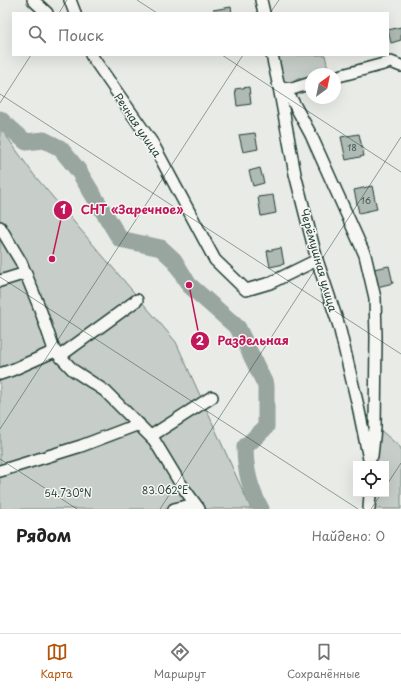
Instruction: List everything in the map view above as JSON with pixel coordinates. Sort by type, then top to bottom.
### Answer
[{"type":"street","points":[[33,0],[46,12]]},
{"type":"street","points":[[70,0],[74,12]]},
{"type":"street","points":[[261,0],[264,12]]},
{"type":"street","name":"Речная улица","points":[[92,56],[153,144],[215,260],[246,290],[270,283],[317,260]]},
{"type":"street","name":"Черёмушная улица","points":[[272,56],[295,174],[317,260],[339,326],[370,461]]},
{"type":"street","points":[[341,75],[398,61]]},
{"type":"street","points":[[279,87],[292,88],[305,85]]},
{"type":"street","points":[[279,87],[292,100],[311,135],[365,255],[375,298],[375,428],[371,461]]},
{"type":"street","points":[[0,226],[26,272],[58,354],[73,370],[105,391],[151,436],[180,483],[197,506],[174,509]]},
{"type":"street","points":[[0,281],[26,272]]},
{"type":"street","points":[[0,374],[58,354],[137,300]]},
{"type":"street","points":[[151,436],[212,397]]},
{"type":"street","points":[[0,471],[81,446],[140,424]]},
{"type":"street","points":[[369,509],[370,497]]},
{"type":"shaded area","points":[[278,56],[325,56],[328,68],[305,68],[305,77],[283,84]]},
{"type":"shaded area","points":[[0,127],[34,175],[176,342],[251,509],[0,509]]},
{"type":"shaded area","points":[[377,427],[401,448],[401,509],[369,509],[370,497],[389,497],[389,461],[373,461]]},
{"type":"building","points":[[231,7],[232,12],[214,12],[213,10]]},
{"type":"building","points":[[401,27],[401,40],[391,43],[389,30]]},
{"type":"building","points":[[249,87],[251,104],[237,106],[235,89]]},
{"type":"building","points":[[255,133],[258,149],[243,152],[239,135]]},
{"type":"building","points":[[359,134],[364,156],[346,160],[341,137]]},
{"type":"building","points":[[260,168],[264,183],[253,186],[249,171]]},
{"type":"building","points":[[372,186],[377,209],[359,213],[354,190]]},
{"type":"building","points":[[273,195],[276,213],[261,216],[258,197]]},
{"type":"building","points":[[281,248],[284,264],[270,267],[267,251]]},
{"type":"building","points":[[389,266],[393,283],[377,287],[373,269]]},
{"type":"waterway","points":[[0,119],[26,142],[44,140],[60,148],[78,170],[120,239],[161,248],[174,260],[189,285],[238,328],[266,386],[266,427],[245,447],[249,479],[261,509]]},
{"type":"place","name":"СНТ «Заречное»","points":[[52,259]]},
{"type":"place","name":"Раздельная","points":[[189,285]]}]
